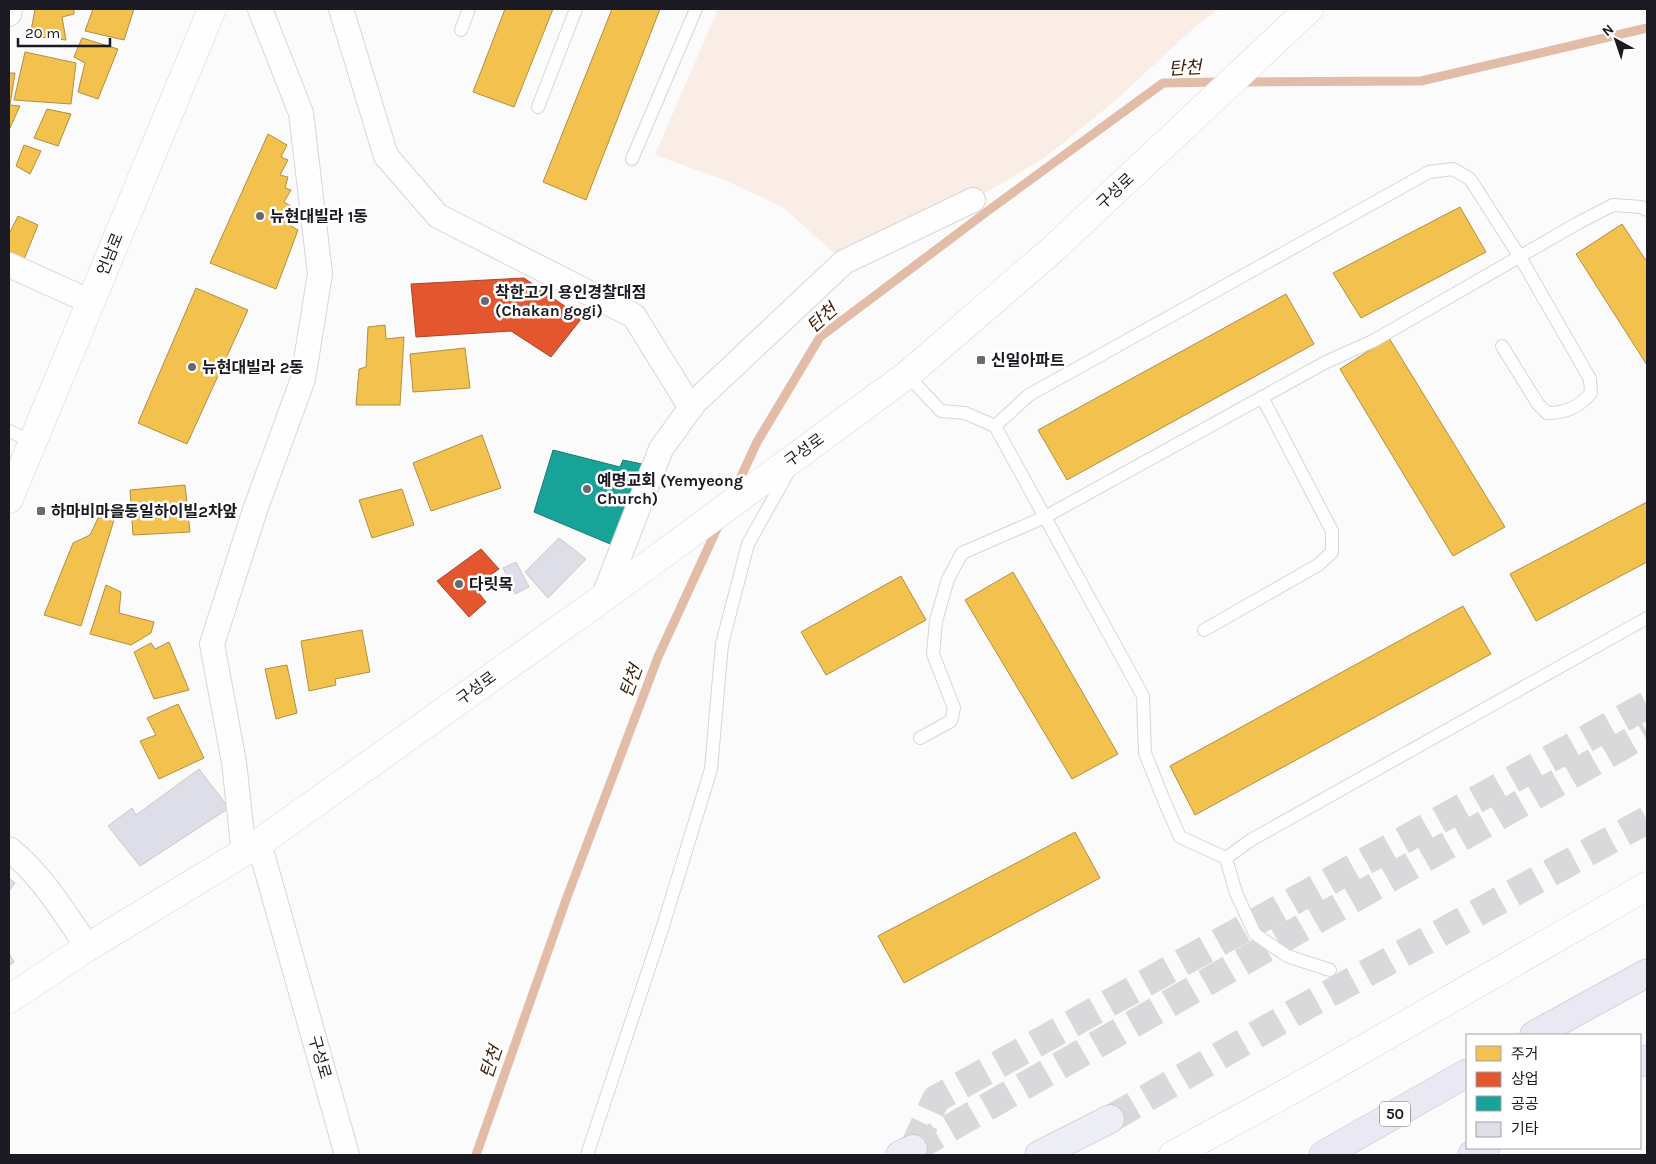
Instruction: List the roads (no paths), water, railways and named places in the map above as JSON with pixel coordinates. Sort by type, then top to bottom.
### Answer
[{"type":"highway","points":[[1536,1034],[1647,973]]},
{"type":"highway","name":"50","points":[[1323,1155],[1466,1074]]},
{"type":"highway","points":[[1039,1155],[1110,1119]]},
{"type":"highway","points":[[1472,1155],[1484,1149]]},
{"type":"main road","name":"언남로","points":[[9,499],[20,436],[91,302],[212,9]]},
{"type":"main road","name":"구성로","points":[[9,999],[88,947],[252,848],[603,598],[907,375],[1052,250],[1309,9]]},
{"type":"main road","points":[[1173,1155],[1306,1082],[1647,886]]},
{"type":"street","points":[[9,14],[10,9]]},
{"type":"street","points":[[252,848],[212,644],[255,510],[303,378],[320,274],[302,113],[260,9]]},
{"type":"street","points":[[341,9],[386,156],[438,216],[634,316],[691,408]]},
{"type":"street","points":[[603,598],[661,449],[691,408],[844,262],[973,200]]},
{"type":"street","points":[[9,265],[91,302]]},
{"type":"street","name":"구성로","points":[[252,848],[347,1155]]},
{"type":"street","points":[[9,849],[39,878],[88,947]]},
{"type":"lane","points":[[461,30],[469,9]]},
{"type":"lane","points":[[538,107],[576,9]]},
{"type":"lane","points":[[632,159],[696,9]]},
{"type":"lane","points":[[995,426],[1029,395],[1429,172],[1453,169],[1470,180],[1520,257],[1590,379],[1591,393],[1583,403],[1560,413],[1547,413],[1538,404],[1502,346]]},
{"type":"lane","points":[[920,738],[951,721],[954,708],[933,654],[936,621],[948,579],[962,554],[1045,517],[1326,362],[1373,341],[1613,205],[1641,207],[1647,210]]},
{"type":"lane","points":[[907,375],[941,411],[965,413],[995,426],[1143,696],[1145,753],[1180,837],[1226,858],[1236,893],[1254,934],[1287,956],[1330,970]]},
{"type":"lane","points":[[1204,630],[1318,566],[1332,552],[1332,531],[1262,397]]},
{"type":"lane","points":[[587,1155],[663,926],[711,769],[722,644],[748,544],[792,459]]},
{"type":"lane","points":[[1226,858],[1251,840],[1647,618]]},
{"type":"waterway","name":"탄천","points":[[1239,82],[1421,81],[1647,28]]},
{"type":"waterway","name":"탄천","points":[[734,492],[757,442],[820,337],[1163,83],[1221,82]]},
{"type":"waterway","name":"탄천","points":[[476,1155],[567,897],[658,657],[720,522]]},
{"type":"tunnel","points":[[913,1149],[936,1099],[1647,705]]},
{"type":"tunnel","points":[[913,1149],[1647,732]]},
{"type":"tunnel","points":[[1110,1119],[1299,1010],[1647,820]]},
{"type":"place","name":"뉴현대빌라 1동","points":[[260,216]]},
{"type":"place","name":"착한고기 용인경찰대점 (Chakan gogi)","points":[[485,301]]},
{"type":"place","name":"신일아파트","points":[[981,360]]},
{"type":"place","name":"뉴현대빌라 2동","points":[[192,367]]},
{"type":"place","name":"예명교회 (Yemyeong Church)","points":[[587,489]]},
{"type":"place","name":"하마비마을동일하이빌2차앞","points":[[41,511]]},
{"type":"place","name":"다릿목","points":[[459,584]]}]
